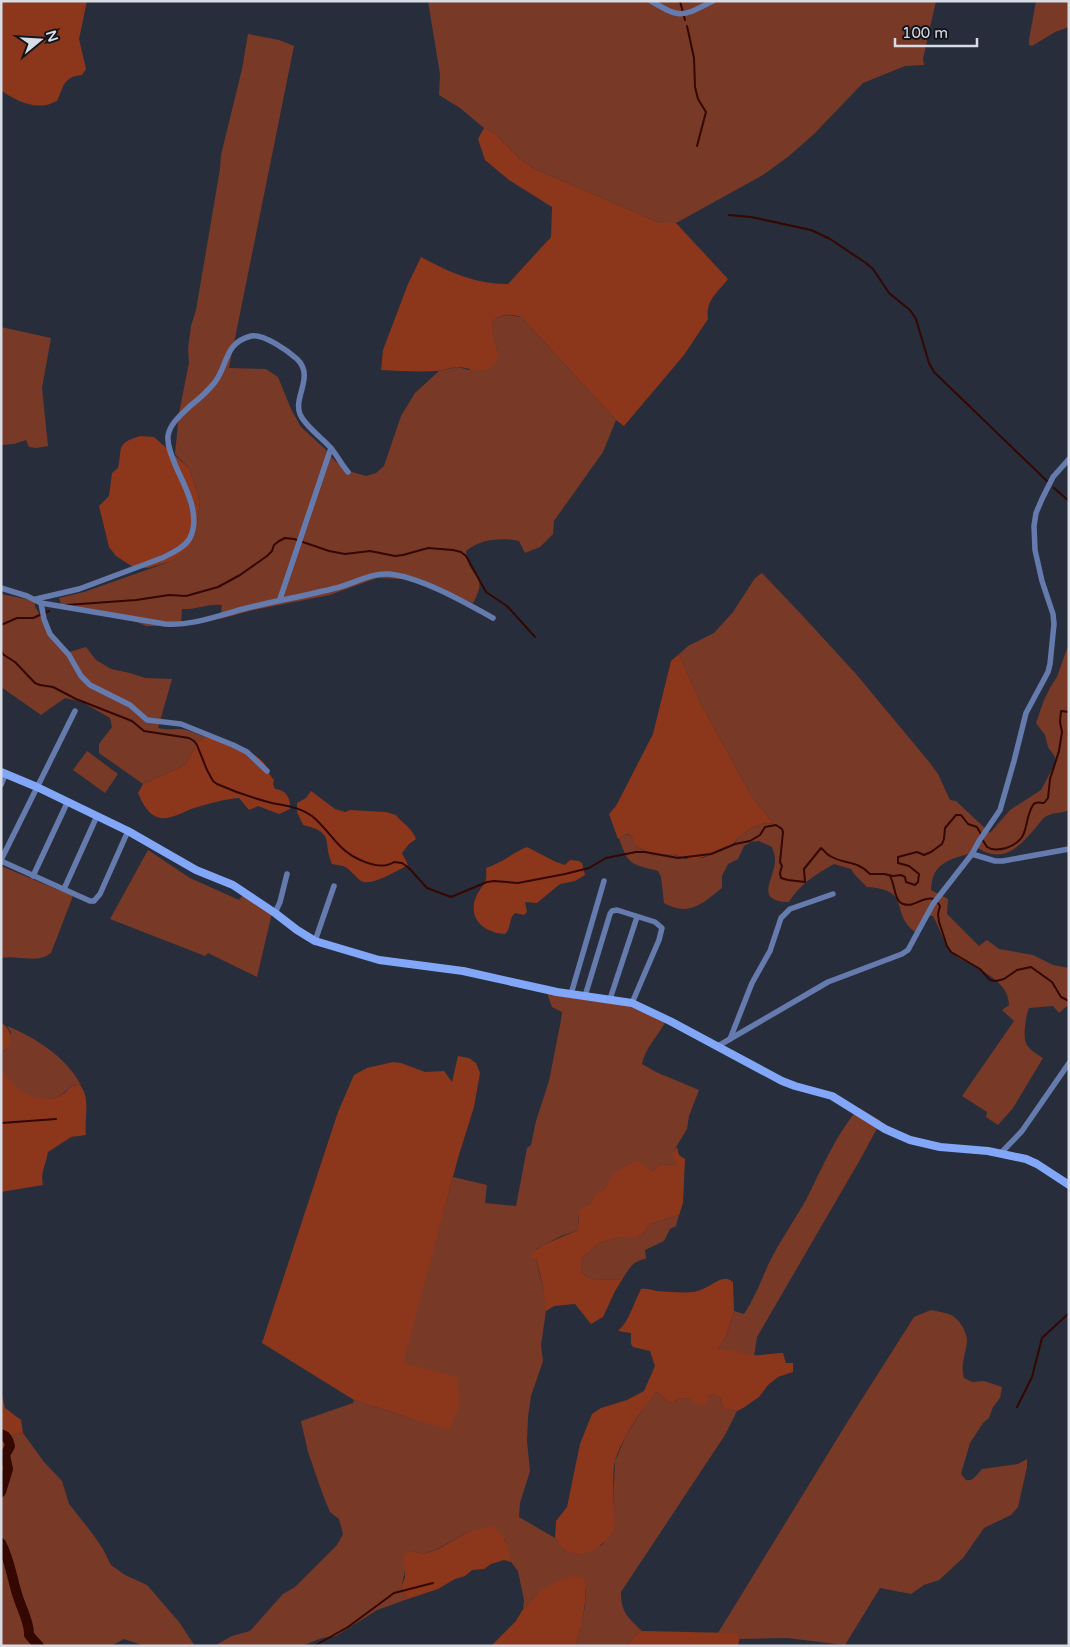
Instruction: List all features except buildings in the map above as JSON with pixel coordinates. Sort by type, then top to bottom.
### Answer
[{"type":"street","points":[[651,1],[680,15],[687,14],[713,1]]},
{"type":"street","points":[[38,601],[79,589],[162,558],[175,552],[190,538],[193,518],[191,504],[174,461],[168,436],[175,422],[215,382],[226,357],[236,344],[244,339],[256,336],[265,338],[300,363],[304,374],[299,406],[300,415],[331,448],[348,472]]},
{"type":"street","points":[[280,600],[331,448]]},
{"type":"street","points":[[718,1046],[828,982],[902,954],[911,946],[933,904],[972,854],[980,838],[1000,810],[1026,713],[1045,679],[1050,664],[1054,639],[1053,614],[1038,564],[1034,526],[1042,499],[1053,477],[1069,459]]},
{"type":"street","points":[[1,588],[38,601],[165,624],[183,624],[337,588],[379,574],[388,574],[409,578],[468,604],[493,618]]},
{"type":"street","points":[[38,601],[50,634],[69,655],[81,676],[90,685],[130,705],[147,720],[181,724],[242,749],[267,771]]},
{"type":"street","points":[[75,711],[1,861],[90,901],[94,901],[97,899],[128,831]]},
{"type":"street","points":[[1,784],[4,773],[128,831],[196,870],[233,886],[275,913],[297,930],[315,940],[379,960],[463,971],[571,994],[632,1004],[718,1046],[782,1081],[832,1096],[885,1129],[910,1140],[924,1145],[988,1151],[1026,1159],[1069,1185]]},
{"type":"street","points":[[33,876],[68,802]]},
{"type":"street","points":[[64,889],[97,816]]},
{"type":"street","points":[[972,854],[995,861],[1003,861],[1069,849]]},
{"type":"street","points":[[275,913],[288,874]]},
{"type":"street","points":[[571,994],[604,881]]},
{"type":"street","points":[[315,940],[334,886]]},
{"type":"street","points":[[730,1039],[752,983],[770,950],[776,930],[785,913],[790,909],[833,894]]},
{"type":"street","points":[[584,996],[611,912],[616,910],[655,922],[662,928],[659,940],[632,1004]]},
{"type":"street","points":[[610,999],[636,917]]},
{"type":"street","points":[[1000,1154],[1022,1131],[1069,1063]]},
{"type":"shaded area","points":[[1,1],[87,1],[79,39],[86,69],[82,75],[71,78],[65,83],[57,101],[40,106],[28,104],[11,97],[1,90]]},
{"type":"shaded area","points":[[428,1],[936,1],[923,59],[924,65],[905,66],[863,83],[814,134],[763,175],[676,223],[660,223],[535,169],[519,158],[494,133],[484,128],[460,108],[439,95],[440,74]]},
{"type":"shaded area","points":[[1036,1],[1069,1],[1069,27],[1055,32],[1032,46],[1029,45],[1029,40]]},
{"type":"shaded area","points":[[248,34],[279,40],[294,46],[229,368],[266,369],[278,377],[291,409],[301,427],[335,461],[352,472],[366,476],[376,473],[384,466],[401,416],[415,393],[439,371],[458,367],[469,370],[497,351],[492,329],[493,321],[496,318],[506,315],[521,317],[616,420],[603,452],[554,521],[553,534],[540,547],[525,553],[519,541],[498,539],[477,544],[466,551],[470,567],[479,581],[478,593],[473,603],[406,579],[377,578],[330,595],[254,610],[220,619],[222,605],[182,609],[181,623],[165,626],[146,626],[122,616],[61,604],[59,598],[84,592],[172,561],[190,546],[196,530],[200,501],[189,468],[175,454],[179,413],[189,363],[188,349],[191,326],[196,310],[221,155],[242,69]]},
{"type":"shaded area","points":[[484,128],[494,133],[519,158],[535,169],[660,223],[676,223],[728,279],[710,302],[708,319],[684,355],[624,426],[616,420],[521,317],[517,316],[503,315],[493,321],[497,359],[487,369],[478,370],[459,367],[439,371],[381,370],[383,350],[408,284],[421,257],[463,276],[484,282],[508,284],[551,237],[552,207],[509,180],[485,160],[478,139]]},
{"type":"shaded area","points":[[1,327],[51,338],[42,388],[48,446],[29,447],[26,440],[14,444],[1,445]]},
{"type":"shaded area","points":[[140,436],[154,437],[189,468],[200,501],[196,530],[190,547],[172,561],[148,568],[133,567],[116,556],[109,547],[99,506],[109,496],[112,473],[118,468],[123,444]]},
{"type":"shaded area","points":[[762,573],[856,674],[930,763],[938,774],[950,800],[956,801],[990,833],[1010,810],[1041,790],[1055,764],[1055,757],[1048,747],[1045,735],[1036,723],[1044,700],[1057,677],[1069,643],[1069,725],[1067,734],[1069,738],[1069,809],[1045,817],[1025,840],[1004,854],[987,853],[978,848],[975,852],[951,859],[939,867],[932,880],[931,890],[948,899],[947,914],[979,946],[987,940],[999,949],[1033,955],[1053,965],[1069,968],[1069,1008],[1067,1006],[1059,1013],[1053,1006],[1029,1008],[1025,1027],[1026,1043],[1030,1049],[1043,1058],[1013,1108],[998,1125],[986,1117],[987,1112],[962,1096],[1014,1021],[1002,1010],[1009,1005],[1008,998],[1006,992],[992,977],[954,954],[945,941],[933,916],[928,916],[915,932],[903,917],[896,897],[890,892],[867,887],[851,869],[834,864],[809,880],[789,902],[771,898],[768,887],[774,866],[774,854],[772,847],[759,841],[751,842],[744,846],[738,859],[728,864],[722,876],[722,888],[695,907],[681,909],[664,903],[661,877],[658,871],[632,862],[628,859],[622,847],[619,838],[625,834],[633,836],[636,846],[654,856],[671,854],[686,859],[702,858],[732,846],[740,836],[755,826],[765,823],[774,824],[751,795],[700,702],[679,654],[688,646],[714,633],[733,612],[755,578]]},
{"type":"shaded area","points":[[1,594],[35,601],[35,607],[54,640],[69,652],[86,647],[96,660],[111,669],[145,678],[172,679],[158,728],[181,729],[206,737],[198,742],[185,765],[143,784],[99,753],[99,744],[112,727],[110,718],[82,702],[65,698],[41,715],[1,687]]},
{"type":"shaded area","points":[[679,654],[700,702],[751,795],[774,824],[765,823],[755,826],[740,836],[732,845],[719,852],[693,860],[671,854],[655,856],[636,846],[633,837],[628,834],[618,839],[609,814],[616,806],[653,734],[671,661]]},
{"type":"shaded area","points":[[206,737],[237,747],[259,758],[274,780],[275,789],[287,795],[290,801],[290,809],[279,814],[258,806],[249,810],[239,798],[194,808],[168,818],[156,817],[149,812],[138,793],[143,784],[185,765],[198,742]]},
{"type":"shaded area","points":[[87,751],[118,774],[105,793],[73,770]]},
{"type":"shaded area","points":[[311,791],[335,809],[345,812],[350,810],[386,812],[396,815],[415,835],[416,839],[402,853],[408,865],[384,877],[371,882],[365,882],[361,881],[345,867],[332,864],[324,835],[320,831],[303,825],[297,812],[297,803],[306,798]]},
{"type":"shaded area","points":[[527,847],[565,865],[570,860],[579,861],[582,863],[585,875],[575,881],[560,884],[537,903],[525,902],[527,912],[524,915],[515,913],[513,915],[509,929],[505,934],[491,931],[480,923],[474,912],[476,897],[485,881],[486,868]]},
{"type":"shaded area","points":[[148,850],[190,878],[239,900],[243,895],[272,913],[257,977],[208,953],[205,956],[110,919]]},
{"type":"shaded area","points":[[1,866],[73,896],[51,953],[46,956],[34,959],[1,958]]},
{"type":"shaded area","points":[[548,989],[632,1005],[666,1021],[649,1047],[642,1064],[699,1090],[689,1116],[687,1129],[673,1152],[677,1163],[674,1165],[661,1164],[652,1171],[632,1162],[614,1174],[604,1190],[597,1193],[589,1205],[578,1215],[579,1226],[577,1231],[561,1236],[536,1249],[533,1260],[536,1259],[546,1300],[546,1311],[541,1345],[543,1361],[531,1396],[528,1417],[527,1441],[530,1471],[520,1503],[519,1517],[555,1538],[565,1550],[577,1554],[602,1545],[613,1529],[615,1461],[626,1436],[649,1399],[657,1392],[671,1403],[686,1398],[700,1406],[709,1396],[715,1394],[720,1398],[724,1409],[737,1411],[725,1435],[621,1592],[624,1610],[642,1631],[626,1646],[576,1646],[585,1607],[586,1589],[538,1593],[523,1609],[524,1600],[518,1571],[511,1562],[505,1539],[468,1532],[424,1554],[411,1551],[407,1560],[401,1588],[408,1599],[377,1610],[336,1636],[322,1638],[301,1646],[214,1646],[232,1636],[250,1631],[283,1594],[295,1587],[337,1545],[343,1534],[339,1519],[330,1512],[323,1495],[308,1452],[301,1421],[353,1403],[354,1400],[412,1419],[403,1357],[453,1177],[487,1185],[485,1203],[516,1206],[527,1148],[531,1145],[536,1121],[549,1081],[561,1020],[562,1012],[552,1007],[548,996]]},
{"type":"shaded area","points":[[1,1023],[8,1029],[10,1042],[8,1047],[1,1053]]},
{"type":"shaded area","points":[[7,1026],[39,1042],[59,1057],[81,1085],[72,1086],[57,1097],[46,1099],[34,1098],[20,1091],[1,1071],[1,1053],[6,1050],[11,1032]]},
{"type":"shaded area","points":[[458,1056],[469,1058],[476,1063],[480,1073],[474,1107],[458,1158],[403,1363],[457,1377],[460,1403],[450,1430],[354,1400],[262,1343],[338,1112],[354,1075],[367,1068],[393,1062],[425,1072],[444,1071],[452,1082]]},
{"type":"shaded area","points":[[1,1071],[18,1088],[32,1096],[45,1099],[55,1098],[76,1085],[80,1085],[83,1090],[86,1102],[86,1135],[71,1137],[48,1152],[43,1172],[43,1185],[1,1192]]},
{"type":"shaded area","points":[[859,1108],[881,1121],[757,1337],[754,1356],[718,1350],[727,1334],[734,1311],[744,1314],[748,1308],[773,1255],[806,1200],[836,1140]]},
{"type":"shaded area","points":[[677,1147],[679,1155],[685,1159],[683,1203],[679,1215],[650,1224],[644,1233],[637,1237],[620,1237],[599,1243],[583,1257],[581,1272],[590,1279],[622,1280],[603,1317],[591,1324],[575,1304],[554,1306],[546,1311],[538,1265],[536,1259],[532,1260],[536,1249],[577,1231],[579,1210],[589,1205],[597,1192],[604,1190],[613,1174],[632,1162],[638,1161],[652,1171],[661,1164],[674,1165],[677,1163],[673,1157],[673,1152]]},
{"type":"shaded area","points":[[679,1215],[676,1226],[670,1229],[664,1241],[645,1250],[646,1259],[634,1263],[622,1280],[590,1279],[581,1272],[583,1257],[599,1243],[620,1237],[637,1237],[644,1233],[650,1224]]},
{"type":"shaded area","points":[[723,1279],[733,1282],[734,1311],[727,1334],[718,1350],[754,1355],[783,1353],[786,1363],[793,1363],[793,1372],[778,1377],[768,1385],[759,1397],[737,1411],[724,1409],[720,1398],[715,1394],[709,1396],[705,1405],[699,1406],[686,1398],[671,1403],[657,1392],[633,1424],[615,1461],[613,1504],[615,1523],[610,1536],[599,1546],[585,1553],[571,1553],[565,1550],[555,1538],[556,1521],[567,1507],[580,1444],[592,1414],[601,1408],[627,1400],[644,1391],[655,1366],[650,1351],[633,1347],[631,1344],[631,1333],[618,1331],[628,1317],[641,1289],[694,1292]]},
{"type":"shaded area","points":[[931,1310],[953,1316],[964,1330],[967,1341],[963,1364],[964,1378],[972,1382],[984,1381],[1002,1387],[1000,1398],[993,1407],[989,1418],[983,1423],[970,1443],[961,1474],[966,1480],[971,1480],[982,1469],[1018,1464],[1027,1459],[1018,1507],[1011,1515],[984,1528],[963,1558],[939,1580],[924,1585],[911,1594],[880,1588],[845,1645],[787,1638],[739,1639],[740,1636],[718,1633],[914,1317]]},
{"type":"shaded area","points":[[1,1391],[5,1408],[21,1420],[23,1433],[8,1436],[4,1445],[1,1445]]},
{"type":"shaded area","points":[[23,1433],[44,1462],[62,1481],[69,1504],[92,1533],[111,1565],[125,1575],[147,1585],[179,1622],[195,1646],[145,1646],[124,1639],[111,1646],[1,1646],[1,1445],[4,1445],[8,1436]]},
{"type":"shaded area","points":[[492,1526],[497,1529],[506,1541],[511,1562],[504,1560],[491,1564],[484,1569],[472,1570],[465,1576],[455,1579],[438,1589],[408,1599],[401,1588],[405,1577],[404,1556],[411,1551],[424,1554],[438,1549],[468,1532]]},
{"type":"shaded area","points":[[573,1576],[584,1577],[586,1595],[576,1646],[491,1646],[516,1621],[523,1609],[538,1593],[555,1582]]},
{"type":"shaded area","points":[[642,1631],[735,1633],[740,1636],[738,1646],[626,1646]]},
{"type":"waterway","points":[[680,1],[685,20]]},
{"type":"waterway","points":[[687,26],[694,58],[695,87],[698,99],[706,112],[697,146]]},
{"type":"waterway","points":[[729,215],[751,217],[811,230],[830,239],[866,263],[873,269],[889,293],[910,310],[916,319],[929,363],[934,372],[1049,483]]},
{"type":"waterway","points":[[1054,488],[1069,501]]},
{"type":"waterway","points":[[66,605],[136,600],[169,595],[186,596],[218,587],[240,575],[267,556],[272,551],[274,545],[285,538],[345,554],[370,551],[395,556],[428,548],[461,552],[466,556],[486,592],[507,606],[535,637]]},
{"type":"waterway","points":[[1,625],[17,618],[33,618],[49,611]]},
{"type":"waterway","points":[[1,651],[15,662],[35,683],[53,687],[76,699],[132,721],[144,731],[189,738],[197,745],[207,770],[213,781],[217,784],[251,797],[303,811],[312,816],[341,847],[352,855],[374,865],[388,865],[394,862],[402,863],[427,888],[451,897],[487,882],[518,883],[565,874],[589,868],[606,858],[636,852],[678,858],[711,854],[735,844],[750,841],[760,835],[765,827],[776,825],[783,832],[780,862],[782,866],[781,878],[805,882],[804,869],[821,848],[835,859],[856,865],[870,874],[901,875],[905,877],[906,882],[915,885],[918,882],[919,874],[909,866],[898,863],[898,857],[917,852],[924,855],[931,852],[942,844],[945,828],[956,815],[961,815],[968,824],[977,827],[981,834]]},
{"type":"waterway","points":[[982,839],[987,847],[998,850],[1020,840],[1033,805],[1044,803],[1048,798],[1050,779],[1059,751],[1062,732],[1060,722],[1061,711],[1069,712]]},
{"type":"waterway","points":[[890,876],[896,896],[903,904],[907,905],[926,899],[934,899]]},
{"type":"waterway","points":[[937,902],[940,906],[939,922],[951,952],[980,969],[990,980],[1004,979],[1017,970],[1031,967],[1052,982],[1061,997],[1069,1001]]},
{"type":"waterway","points":[[1,1123],[56,1119]]},
{"type":"waterway","points":[[1017,1407],[1032,1377],[1042,1338],[1069,1313]]},
{"type":"waterway","points":[[1,1434],[7,1438],[10,1446],[5,1455],[8,1469],[1,1492]]},
{"type":"waterway","points":[[1,1543],[7,1556],[18,1597],[27,1621],[29,1635],[39,1646]]},
{"type":"waterway","points":[[314,1646],[348,1627],[394,1593],[433,1583]]}]
